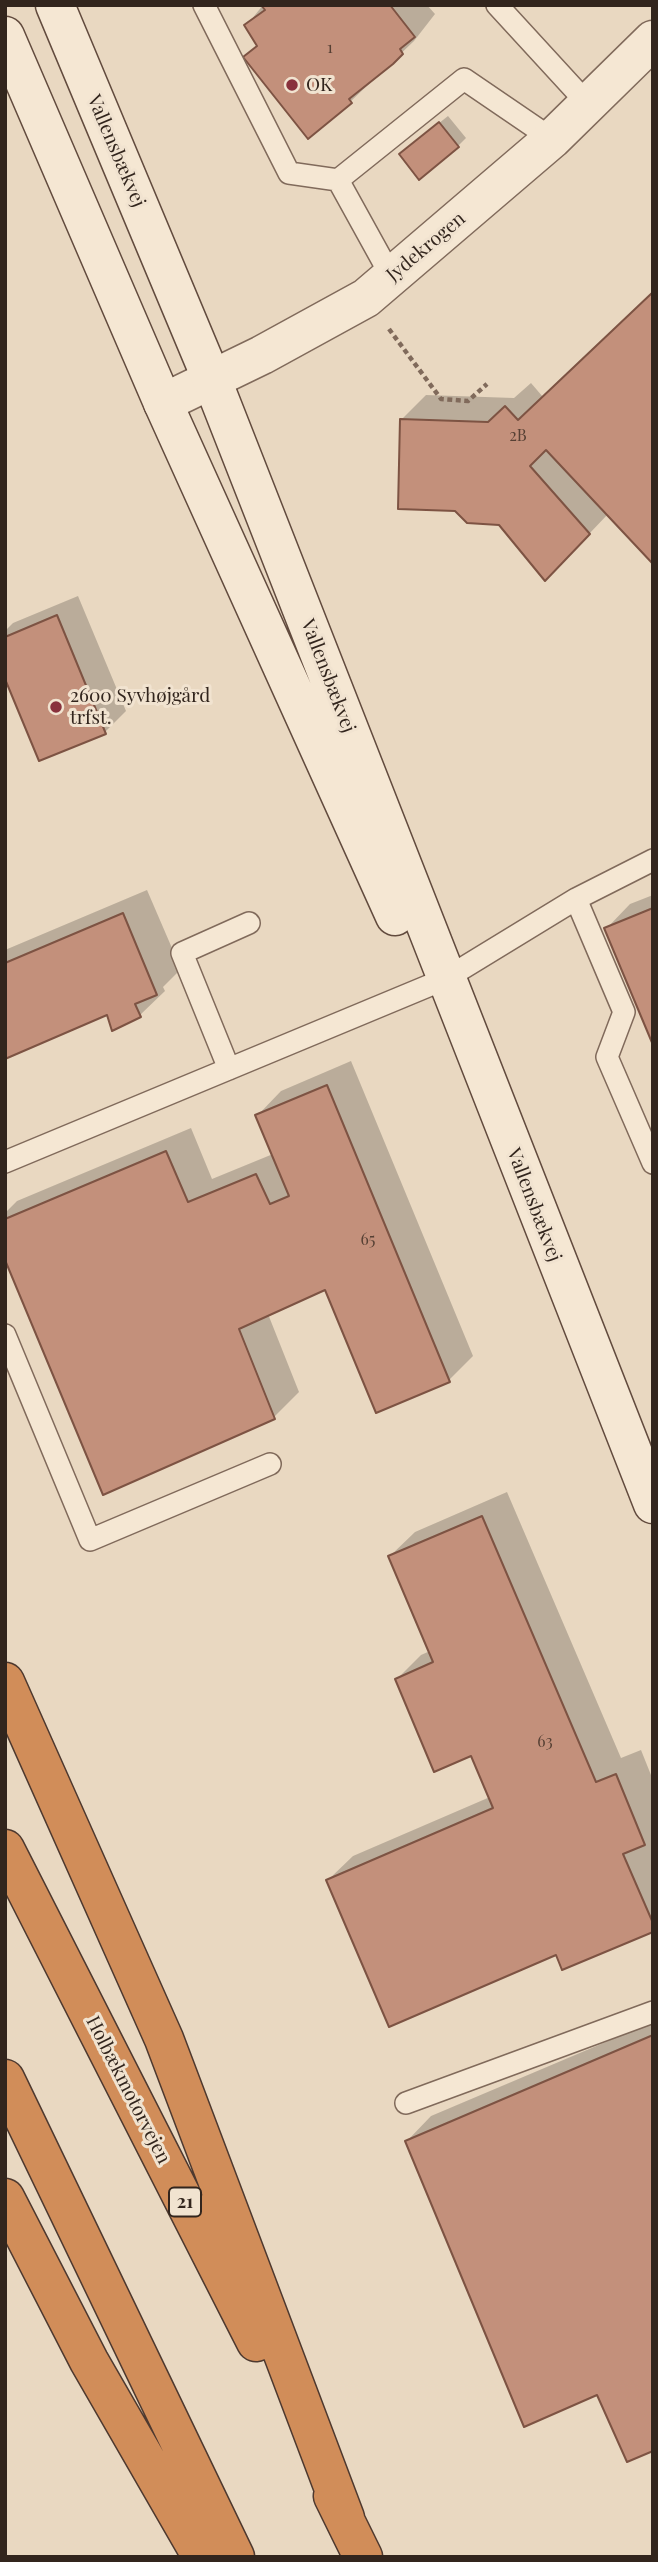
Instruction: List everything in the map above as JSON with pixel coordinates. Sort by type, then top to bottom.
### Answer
[{"type":"highway","points":[[5,1682],[164,2039],[345,2518]]},
{"type":"highway","name":"Holbækmotorvejen","points":[[5,1849],[363,2557]]},
{"type":"highway","points":[[5,2079],[235,2557]]},
{"type":"highway","points":[[5,2198],[89,2361],[202,2557]]},
{"type":"street","name":"Vallensbækvej","points":[[55,5],[212,380],[436,983],[653,1504]]},
{"type":"street","name":"Vallensbækvej","points":[[5,36],[163,403],[436,983]]},
{"type":"street","name":"Jydekrogen","points":[[163,403],[212,380],[378,287],[552,139],[653,40]]},
{"type":"lane","points":[[204,5],[289,173],[338,180],[464,79],[552,139]]},
{"type":"lane","points":[[497,5],[587,103]]},
{"type":"lane","points":[[338,180],[378,287]]},
{"type":"lane","points":[[5,1162],[436,983],[576,899],[653,860]]},
{"type":"lane","points":[[576,899],[624,1012],[607,1057],[653,1163]]},
{"type":"lane","points":[[229,1069],[182,953],[249,923]]},
{"type":"lane","points":[[5,1335],[90,1540],[270,1464]]},
{"type":"lane","points":[[406,2103],[653,2012]]},
{"type":"path","points":[[378,287],[441,399],[468,401],[487,384]]},
{"type":"building","points":[[261,5],[390,5],[415,37],[400,49],[403,54],[393,64],[349,99],[352,103],[308,139],[243,57],[257,46],[244,25],[265,10]]},
{"type":"building","points":[[439,122],[459,147],[419,180],[399,154]]},
{"type":"building","points":[[653,292],[653,564],[546,450],[530,466],[590,534],[545,581],[499,525],[467,523],[455,511],[398,509],[400,419],[488,422],[505,406],[518,420]]},
{"type":"building","name":"2600 Syvhøjgård trfst.","points":[[57,615],[106,734],[39,761],[5,679],[5,637]]},
{"type":"building","points":[[653,908],[652,992],[653,1045],[604,928]]},
{"type":"building","points":[[123,913],[157,995],[135,1004],[141,1017],[112,1031],[107,1015],[5,1059],[5,963]]},
{"type":"building","points":[[327,1085],[450,1382],[376,1413],[325,1290],[239,1329],[275,1419],[103,1495],[5,1260],[5,1219],[166,1151],[188,1202],[256,1174],[270,1204],[289,1196],[255,1115]]},
{"type":"building","points":[[482,1516],[596,1782],[616,1774],[645,1845],[623,1854],[653,1923],[653,1932],[562,1970],[556,1955],[389,2027],[326,1880],[493,1808],[471,1756],[434,1772],[395,1679],[433,1662],[388,1556]]},
{"type":"building","points":[[653,2035],[653,2451],[627,2462],[597,2395],[524,2427],[405,2141]]},
{"type":"place","name":"OK","points":[[292,85]]},
{"type":"place","name":"2600 Syvhøjgård trfst.","points":[[56,707]]}]
